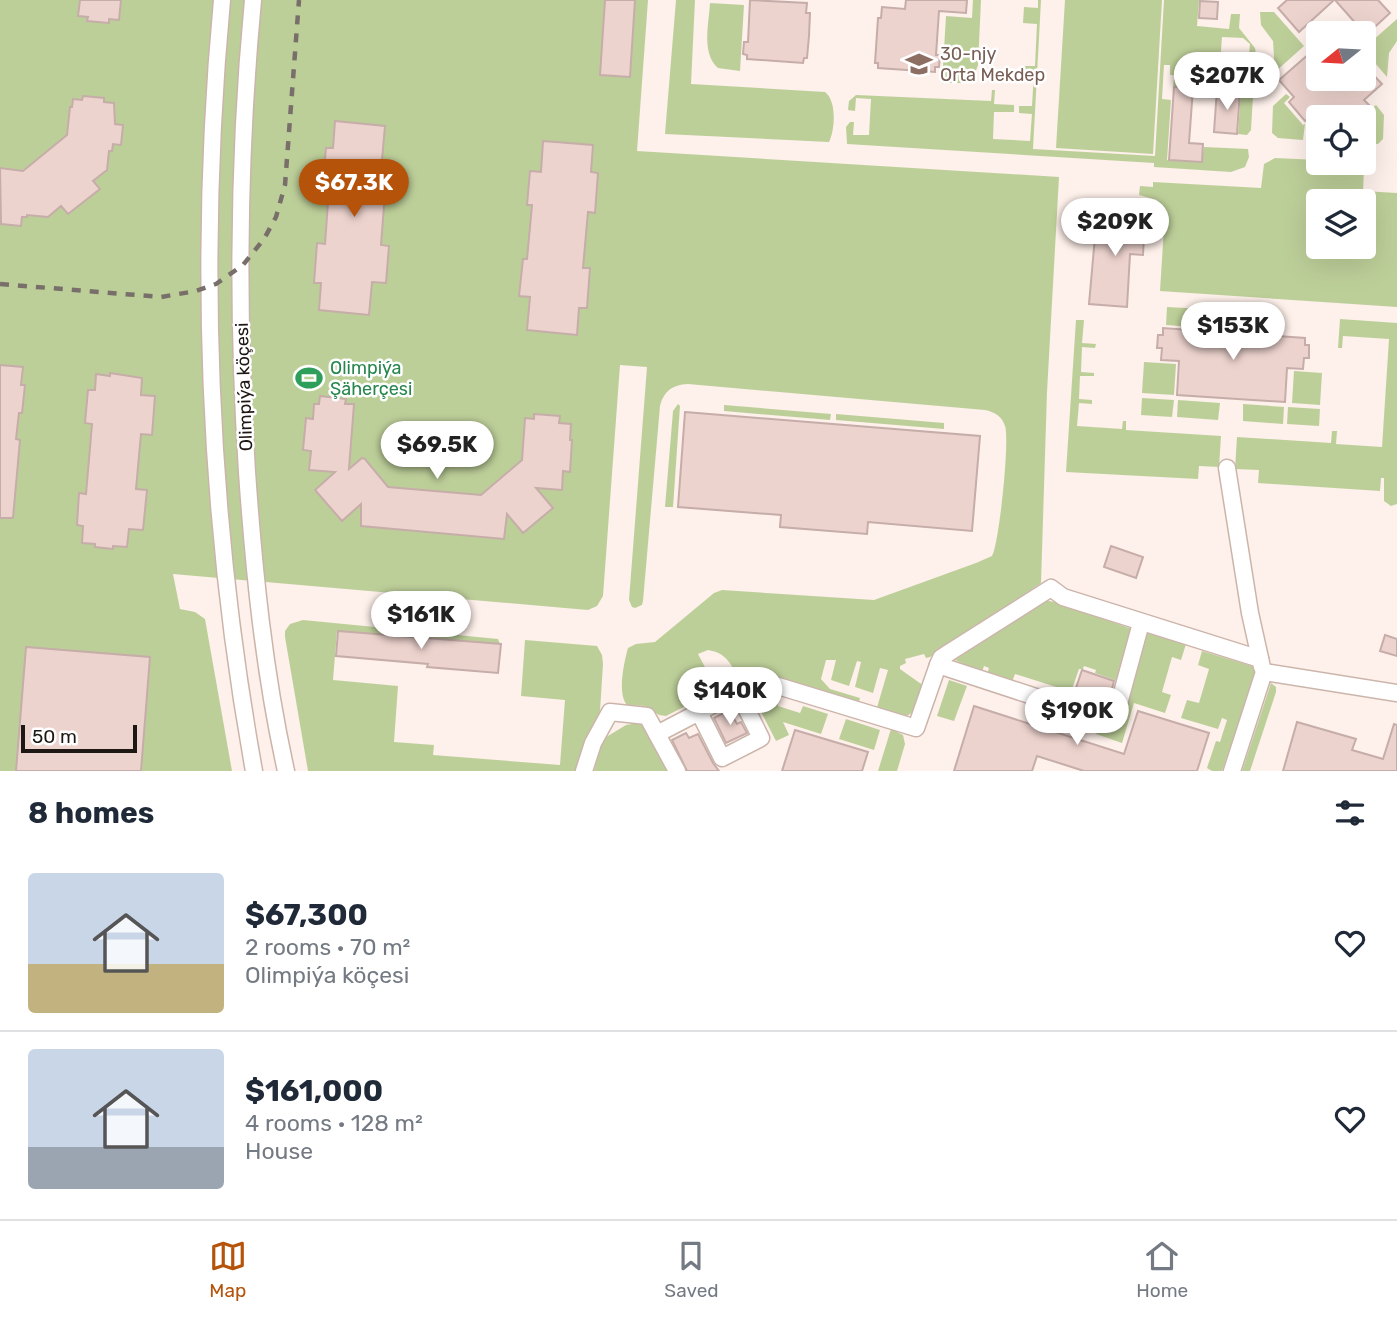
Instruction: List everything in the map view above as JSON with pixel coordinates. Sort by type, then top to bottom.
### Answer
[{"type":"street","name":"Olimpiýa köçesi","points":[[222,0],[212,124],[210,207],[214,426],[231,608],[244,717],[254,771]]},
{"type":"street","name":"Olimpiýa köçesi","points":[[253,0],[246,71],[241,207],[244,426],[258,601],[274,715],[286,771]]},
{"type":"street","points":[[1227,468],[1250,612],[1262,666],[1232,771]]},
{"type":"street","points":[[657,734],[749,686],[767,684],[916,728],[941,658],[1051,588],[1063,597],[1262,666],[1397,693]]},
{"type":"street","points":[[938,665],[1110,719],[1117,711],[1141,623]]},
{"type":"street","points":[[699,712],[722,758],[761,738],[738,692]]},
{"type":"street","points":[[584,771],[589,753],[610,712],[643,714],[650,720],[677,771]]},
{"type":"green space","name":"Olimpiýa Şäherçesi","points":[[0,0],[648,0],[637,151],[1059,177],[1047,392],[1041,583],[930,657],[926,658],[924,654],[905,659],[906,663],[900,666],[900,669],[924,686],[913,712],[909,715],[897,716],[876,711],[888,670],[880,668],[873,693],[855,687],[861,662],[857,661],[849,686],[831,680],[836,660],[826,660],[821,679],[830,689],[860,698],[858,705],[739,681],[724,657],[708,650],[698,654],[717,690],[666,716],[659,715],[645,706],[627,705],[622,686],[628,648],[636,644],[655,642],[714,593],[722,590],[874,600],[992,556],[1001,513],[1006,435],[1002,420],[985,410],[688,384],[673,387],[666,393],[660,406],[643,601],[642,605],[635,608],[629,600],[647,367],[620,365],[603,596],[597,606],[588,610],[173,574],[180,609],[195,612],[205,619],[232,771],[0,771]]},
{"type":"green space","points":[[676,0],[695,0],[691,84],[825,92],[832,102],[834,116],[829,142],[665,134]]},
{"type":"green space","points":[[973,0],[981,0],[978,65],[975,73],[963,83],[942,83],[946,16],[972,18]]},
{"type":"green space","points":[[1038,0],[1041,0],[1033,149],[1155,156],[1164,0],[1199,0],[1197,26],[1229,29],[1231,14],[1240,14],[1239,28],[1255,48],[1256,54],[1249,54],[1250,44],[1243,38],[1222,37],[1219,78],[1170,75],[1170,65],[1164,65],[1162,99],[1171,100],[1167,160],[1202,162],[1204,147],[1248,149],[1249,157],[1245,167],[1231,172],[1154,167],[1154,163],[847,144],[846,127],[850,122],[854,122],[853,135],[869,135],[871,99],[856,98],[855,111],[848,110],[849,101],[856,95],[991,101],[992,90],[995,90],[994,104],[1014,105],[1014,112],[994,112],[993,139],[1030,141],[1032,114],[1019,113],[1019,106],[1032,106],[1034,73],[1021,72],[1021,66],[1035,66],[1037,24],[1023,23],[1024,7],[1038,8]]},
{"type":"green space","points":[[1065,0],[1162,0],[1153,154],[1056,148]]},
{"type":"green space","points":[[710,3],[744,5],[740,71],[718,68],[709,54],[707,37]]},
{"type":"green space","points":[[1260,12],[1274,12],[1304,46],[1275,72],[1273,41],[1261,25]]},
{"type":"green space","points":[[1397,19],[1397,41],[1389,53],[1387,77],[1376,64],[1376,38]]},
{"type":"green space","points":[[1249,61],[1255,61],[1251,130],[1247,135],[1238,134],[1241,90],[1173,86],[1174,79],[1224,83],[1225,77],[1247,79]]},
{"type":"green space","points":[[1286,94],[1290,97],[1284,103],[1303,125],[1305,124],[1303,140],[1278,138],[1272,133],[1273,106]]},
{"type":"green space","points":[[1376,105],[1384,115],[1383,139],[1378,144]]},
{"type":"green space","points":[[1275,158],[1306,159],[1306,175],[1364,175],[1363,189],[1306,189],[1306,259],[1376,259],[1376,192],[1397,193],[1397,307],[1160,291],[1165,212],[1157,200],[1139,195],[1140,186],[1153,187],[1153,182],[1261,188],[1264,164]]},
{"type":"green space","points":[[1167,307],[1223,310],[1222,317],[1216,317],[1215,322],[1194,321],[1193,327],[1166,325]]},
{"type":"green space","points":[[1340,319],[1397,323],[1397,504],[1391,506],[1384,501],[1384,478],[1381,478],[1380,491],[1258,483],[1259,470],[1235,469],[1237,437],[1331,443],[1332,431],[1337,431],[1336,444],[1382,447],[1389,339],[1343,336],[1342,348],[1338,348]]},
{"type":"green space","points":[[1076,320],[1084,320],[1082,343],[1096,344],[1095,348],[1082,347],[1081,372],[1094,373],[1094,376],[1080,376],[1079,399],[1092,400],[1092,404],[1079,403],[1077,426],[1122,429],[1123,421],[1126,421],[1126,430],[1221,436],[1219,467],[1199,466],[1198,479],[1066,472]]},
{"type":"green space","points":[[1144,362],[1176,364],[1174,395],[1142,393]]},
{"type":"green space","points":[[1294,371],[1322,373],[1320,405],[1292,403]]},
{"type":"green space","points":[[1142,398],[1174,400],[1172,417],[1141,415]]},
{"type":"green space","points":[[1178,400],[1220,403],[1218,420],[1177,417]]},
{"type":"green space","points":[[678,404],[673,507],[665,507],[673,411]]},
{"type":"green space","points":[[1243,404],[1284,407],[1283,424],[1243,421]]},
{"type":"green space","points":[[724,405],[831,414],[830,420],[724,411]]},
{"type":"green space","points":[[1288,407],[1320,409],[1319,426],[1287,424]]},
{"type":"green space","points":[[836,414],[944,423],[944,429],[836,420]]},
{"type":"green space","points":[[1043,600],[1132,629],[1120,682],[1084,666],[1079,669],[1072,689],[1115,704],[1109,713],[1066,701],[1069,691],[1015,674],[1012,682],[987,674],[989,668],[984,666],[982,672],[955,660]]},
{"type":"green space","points":[[303,620],[498,639],[500,644],[337,631],[333,680],[398,686],[394,742],[434,745],[433,755],[560,765],[565,700],[521,696],[525,640],[597,646],[603,664],[600,711],[584,744],[578,771],[308,771],[285,637],[285,631],[290,624]]},
{"type":"green space","points":[[1150,633],[1186,644],[1181,660],[1172,657],[1162,692],[1171,695],[1165,713],[1134,703],[1122,743],[1096,734],[1098,726],[1116,731],[1145,634]]},
{"type":"green space","points":[[1202,651],[1255,667],[1257,671],[1222,771],[1207,768],[1227,720],[1222,718],[1218,729],[1181,718],[1187,700],[1199,703],[1209,669],[1198,665]]},
{"type":"green space","points":[[949,680],[967,686],[954,721],[937,716]]},
{"type":"green space","points":[[1271,683],[1276,687],[1276,692],[1250,771],[1242,771]]},
{"type":"green space","points":[[773,693],[777,696],[778,706],[800,713],[803,706],[828,714],[821,734],[783,722],[789,735],[776,741],[755,700]]},
{"type":"green space","points":[[846,719],[880,730],[874,750],[839,739]]},
{"type":"green space","points":[[643,724],[668,771],[594,771],[603,739],[626,725]]},
{"type":"green space","points":[[891,729],[903,735],[905,744],[897,771],[878,771]]},
{"type":"building","points":[[80,0],[121,0],[119,20],[109,19],[109,23],[87,21],[88,17],[78,16]]},
{"type":"building","points":[[605,0],[635,0],[630,77],[600,75]]},
{"type":"building","points":[[750,0],[807,3],[806,13],[810,13],[809,36],[807,58],[804,58],[803,63],[747,59],[747,55],[743,54],[744,42],[748,42]]},
{"type":"building","points":[[906,0],[967,0],[966,13],[939,11],[936,55],[940,55],[939,67],[935,67],[935,72],[878,68],[878,63],[875,63],[878,18],[881,18],[882,7],[905,9]]},
{"type":"building","points":[[1287,0],[1334,0],[1311,21],[1306,21],[1306,26],[1299,32],[1278,8]]},
{"type":"building","points":[[1335,0],[1378,0],[1390,13],[1376,26],[1376,21],[1354,21]]},
{"type":"building","points":[[1200,1],[1218,2],[1217,19],[1199,18]]},
{"type":"building","points":[[1306,56],[1306,91],[1374,91],[1364,100],[1369,105],[1306,105],[1305,121],[1289,102],[1294,97],[1279,80]]},
{"type":"building","points":[[1376,78],[1382,84],[1376,89]]},
{"type":"building","points":[[1174,87],[1193,88],[1189,143],[1203,144],[1202,162],[1169,160]]},
{"type":"building","points":[[1217,89],[1240,91],[1237,134],[1214,132]]},
{"type":"building","points":[[83,96],[104,98],[104,102],[114,103],[115,124],[123,125],[121,145],[113,144],[112,151],[109,151],[107,170],[93,181],[100,189],[68,214],[61,206],[48,217],[22,217],[21,226],[1,224],[0,168],[23,171],[67,135],[73,99],[82,100]]},
{"type":"building","points":[[335,121],[385,126],[382,160],[393,161],[390,194],[385,193],[381,245],[389,246],[386,283],[372,282],[369,315],[319,310],[321,283],[314,283],[317,243],[325,244],[329,188],[322,187],[326,148],[333,148]]},
{"type":"building","points":[[543,141],[593,145],[591,172],[598,173],[595,213],[588,212],[583,268],[590,268],[587,308],[579,308],[577,335],[527,330],[530,297],[519,296],[523,259],[527,259],[532,205],[527,205],[530,171],[541,172]]},
{"type":"building","points":[[1097,214],[1145,217],[1143,255],[1130,254],[1127,307],[1089,304]]},
{"type":"building","points":[[1218,325],[1251,328],[1251,334],[1305,338],[1305,345],[1309,345],[1309,358],[1304,358],[1303,369],[1287,368],[1285,402],[1177,395],[1179,361],[1161,360],[1162,348],[1157,348],[1158,335],[1163,335],[1163,328],[1218,332]]},
{"type":"building","points":[[0,365],[23,367],[21,385],[25,385],[16,439],[20,440],[13,518],[0,518]]},
{"type":"building","points":[[110,373],[142,378],[141,395],[155,396],[152,435],[141,434],[136,489],[147,490],[143,530],[129,529],[127,547],[113,546],[113,549],[82,543],[83,526],[77,525],[79,493],[86,494],[92,424],[85,423],[88,390],[95,390],[96,374],[110,376]]},
{"type":"building","points":[[320,396],[346,399],[345,404],[354,404],[349,469],[362,458],[365,459],[388,487],[481,495],[522,460],[525,418],[534,419],[534,414],[560,416],[559,423],[571,424],[570,472],[563,471],[562,490],[536,488],[553,508],[523,533],[507,514],[504,539],[361,526],[361,504],[342,521],[315,490],[335,472],[309,470],[311,451],[303,450],[306,418],[313,419],[314,404],[319,404]]},
{"type":"building","points":[[685,412],[980,436],[972,531],[868,522],[867,534],[780,527],[781,515],[678,507]]},
{"type":"building","points":[[1111,546],[1143,557],[1136,578],[1104,567]]},
{"type":"building","points":[[338,631],[501,644],[498,673],[336,656]]},
{"type":"building","points":[[1385,635],[1397,639],[1397,656],[1380,651]]},
{"type":"building","points":[[26,647],[150,657],[141,771],[16,771]]},
{"type":"building","points":[[1082,670],[1114,681],[1109,700],[1076,688]]},
{"type":"building","points":[[974,706],[1124,754],[1138,711],[1209,733],[1197,771],[1084,771],[1037,756],[1032,771],[954,771]]},
{"type":"building","points":[[729,710],[737,724],[741,722],[747,733],[726,743],[714,718]]},
{"type":"building","points":[[1297,722],[1356,739],[1352,750],[1383,759],[1394,724],[1397,725],[1397,771],[1283,771]]},
{"type":"building","points":[[795,730],[868,752],[862,771],[782,771]]},
{"type":"building","points":[[686,733],[689,738],[698,734],[719,771],[687,771],[672,740]]},
{"type":"railway","points":[[0,284],[161,297],[196,291],[216,284],[243,265],[264,239],[276,217],[285,185],[299,0]]},
{"type":"place","name":"30-njy Orta Mekdep","points":[[919,64]]},
{"type":"place","name":"Olimpiýa Şäherçesi","points":[[309,378]]}]
